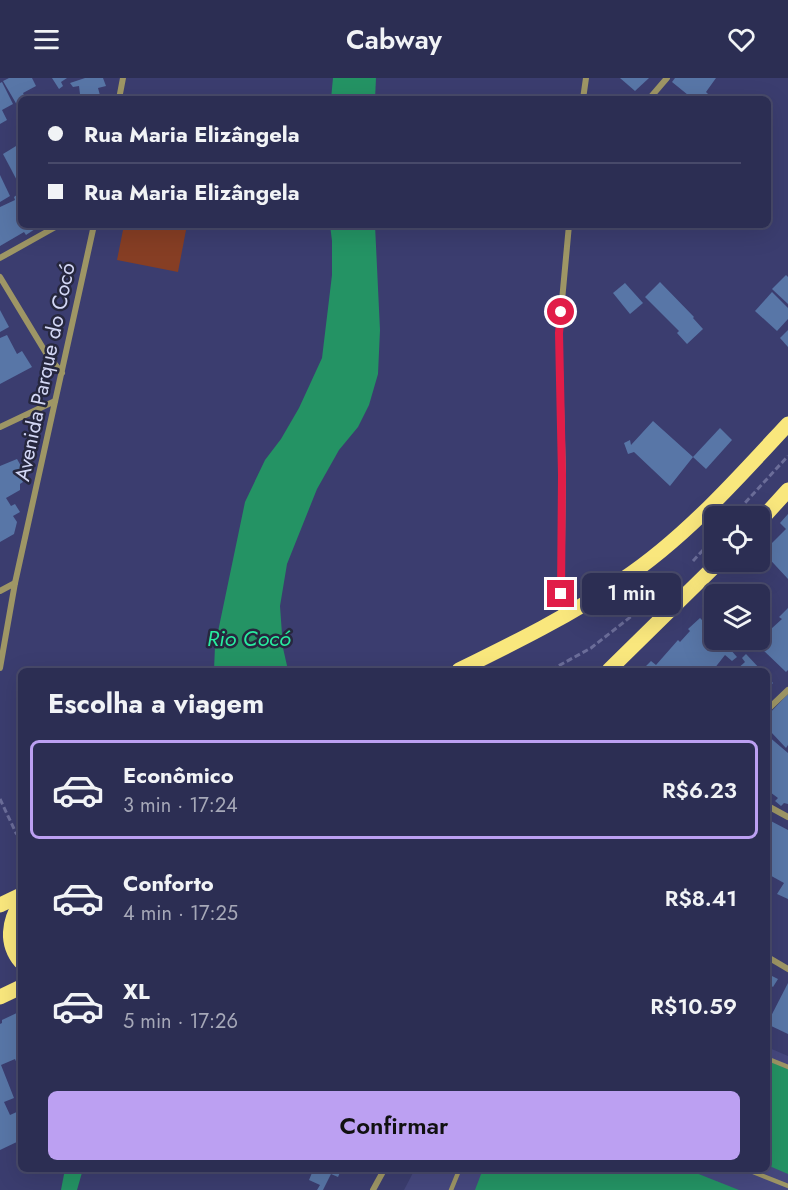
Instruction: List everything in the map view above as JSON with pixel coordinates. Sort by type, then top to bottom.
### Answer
[{"type":"main road","points":[[463,668],[561,618],[623,579],[697,519],[788,424]]},
{"type":"main road","points":[[770,510],[788,490]]},
{"type":"main road","points":[[611,668],[709,572]]},
{"type":"main road","points":[[0,905],[18,896]]},
{"type":"main road","points":[[18,910],[10,931],[12,949],[18,958]]},
{"type":"main road","points":[[0,997],[18,988]]},
{"type":"street","points":[[120,96],[123,78]]},
{"type":"street","points":[[584,96],[586,78]]},
{"type":"street","points":[[652,96],[667,78]]},
{"type":"street","points":[[0,258],[54,228]]},
{"type":"street","name":"Avenida Parque do Cocó","points":[[0,668],[15,583],[93,228]]},
{"type":"street","points":[[561,618],[562,475],[559,333],[569,228]]},
{"type":"street","points":[[0,277],[46,353],[62,374]]},
{"type":"street","points":[[0,427],[55,401]]},
{"type":"street","points":[[0,591],[15,583]]},
{"type":"street","points":[[770,707],[788,690]]},
{"type":"street","points":[[770,807],[788,817]]},
{"type":"street","points":[[770,958],[788,969]]},
{"type":"street","points":[[373,1190],[382,1172]]},
{"type":"lane","points":[[770,1060],[788,1067]]},
{"type":"lane","points":[[451,1190],[458,1172]]},
{"type":"lane","points":[[754,1172],[788,1186]]},
{"type":"path","points":[[743,506],[788,456]]},
{"type":"path","points":[[687,568],[704,549]]},
{"type":"path","points":[[555,668],[591,648],[665,591]]},
{"type":"path","points":[[0,799],[18,836]]},
{"type":"shaded area","points":[[123,228],[186,228],[178,272],[117,260]]},
{"type":"shaded area","points":[[770,1048],[788,1056],[788,1190],[404,1190],[413,1172],[770,1172]]},
{"type":"water","points":[[333,78],[376,78],[375,96],[331,96]]},
{"type":"water","name":"Rio Cocó","points":[[330,228],[375,228],[380,330],[378,374],[369,405],[358,427],[339,450],[317,489],[287,564],[280,606],[283,648],[288,668],[214,668],[215,646],[245,502],[265,460],[281,439],[299,408],[322,358],[332,275]]},
{"type":"water","points":[[770,1062],[788,1069],[788,1174],[770,1166]]},
{"type":"water","points":[[64,1172],[82,1172],[77,1190],[61,1190]]},
{"type":"water","points":[[482,1172],[694,1172],[739,1190],[475,1190]]},
{"type":"building","points":[[9,78],[32,78],[36,86],[23,93],[24,96],[18,96],[17,105],[3,81]]},
{"type":"building","points":[[52,78],[67,78],[61,82],[63,86],[59,89]]},
{"type":"building","points":[[85,78],[103,78],[106,86],[98,88],[100,96],[78,96],[80,94],[79,86],[73,87],[70,83]]},
{"type":"building","points":[[620,78],[649,78],[635,91]]},
{"type":"building","points":[[675,78],[716,78],[706,92],[707,96],[689,96],[672,82]]},
{"type":"building","points":[[2,82],[13,104],[2,110],[7,120],[0,124],[0,83]]},
{"type":"building","points":[[18,145],[18,182],[3,154]]},
{"type":"building","points":[[0,175],[10,196],[0,202]]},
{"type":"building","points":[[18,194],[18,228],[36,228],[26,235],[24,232],[0,246],[0,207],[15,200],[14,197]]},
{"type":"building","points":[[786,275],[788,277],[788,304],[772,289]]},
{"type":"building","points":[[660,282],[703,329],[687,344],[677,333],[679,331],[645,297]]},
{"type":"building","points":[[625,283],[643,303],[630,314],[613,293]]},
{"type":"building","points":[[772,292],[788,308],[788,319],[777,331],[755,311]]},
{"type":"building","points":[[0,310],[9,327],[0,332]]},
{"type":"building","points":[[788,330],[788,347],[780,338]]},
{"type":"building","points":[[7,335],[17,354],[22,351],[32,367],[0,384],[0,338]]},
{"type":"building","points":[[653,421],[693,457],[670,486],[634,452],[628,454],[624,443],[630,440],[631,445]]},
{"type":"building","points":[[720,428],[732,440],[706,469],[693,457]]},
{"type":"building","points":[[17,459],[25,473],[20,476],[23,482],[20,484],[20,490],[6,498],[11,506],[15,504],[20,512],[13,516],[17,522],[14,534],[0,542],[0,466]]},
{"type":"building","points":[[788,514],[788,579],[770,560],[770,545],[786,529],[780,523]]},
{"type":"building","points":[[788,608],[788,670],[786,672],[763,650],[770,650],[770,630],[782,619],[779,617]]},
{"type":"building","points":[[700,618],[704,622],[704,650],[731,650],[737,657],[732,661],[725,655],[715,668],[644,668],[651,661],[656,665],[678,640],[680,642],[690,631],[688,629]]},
{"type":"building","points":[[746,654],[759,668],[738,668],[745,662],[742,658]]},
{"type":"building","points":[[788,694],[788,745],[786,748],[770,733],[770,713]]},
{"type":"building","points":[[770,738],[788,753],[788,804],[784,803],[781,806],[775,801],[778,798],[770,792]]},
{"type":"building","points":[[770,821],[788,830],[788,899],[777,894],[784,883],[770,875]]},
{"type":"building","points":[[770,975],[778,979],[773,987],[770,985]]},
{"type":"building","points":[[788,983],[788,1034],[770,1025],[770,1018]]},
{"type":"building","points":[[18,1012],[18,1066],[15,1059],[1,1065],[14,1098],[4,1102],[10,1115],[18,1111],[18,1141],[0,1150],[0,1024],[2,1020]]},
{"type":"building","points":[[312,1172],[340,1172],[338,1177],[331,1174],[323,1190],[317,1190],[320,1185],[309,1180]]},
{"type":"route","points":[[561,312],[559,333],[562,475],[561,594]]}]
